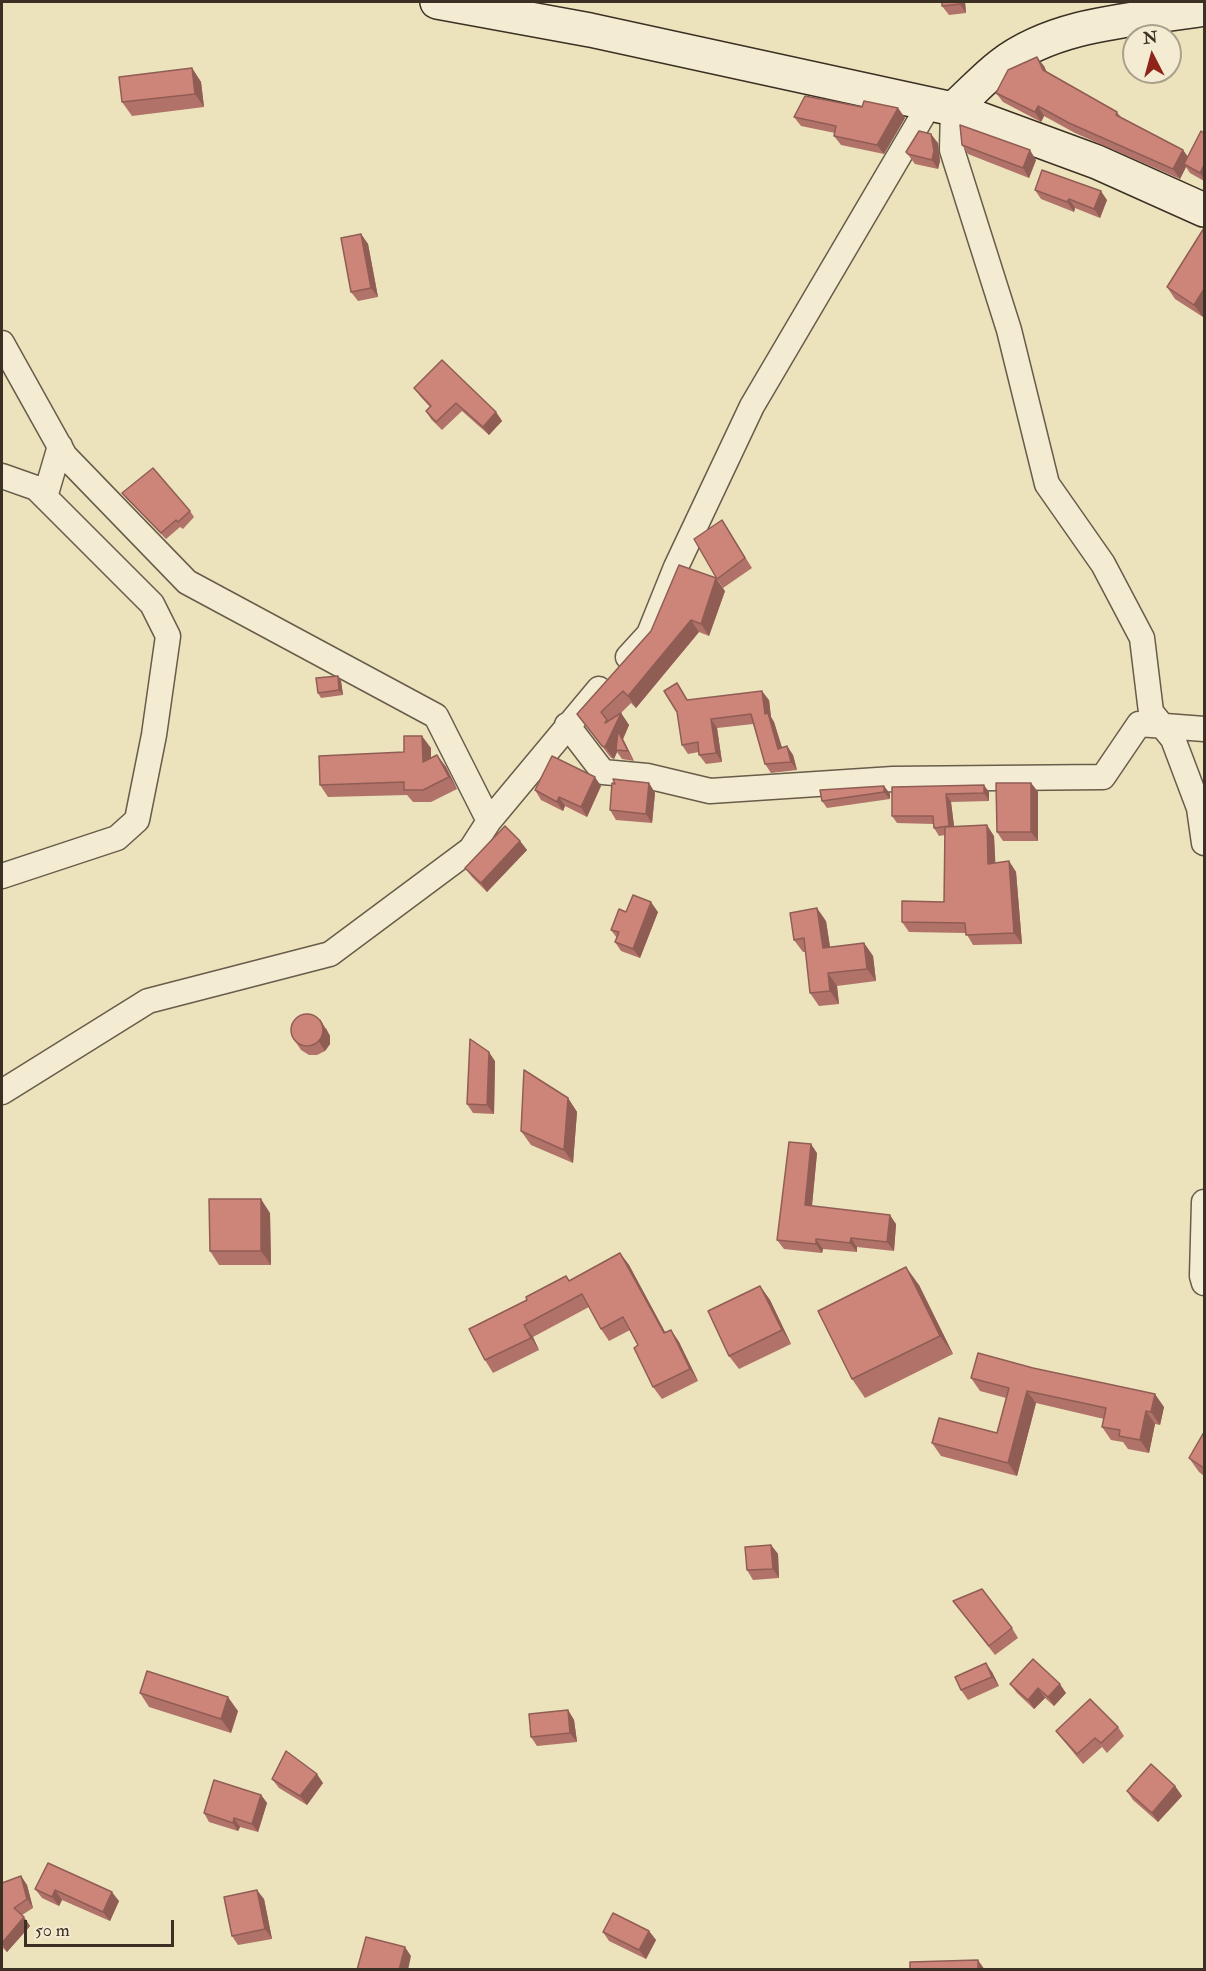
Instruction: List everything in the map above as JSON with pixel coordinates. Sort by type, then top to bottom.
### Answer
[{"type":"main road","points":[[437,2],[635,39],[941,107],[1097,162],[1204,210]]},
{"type":"main road","points":[[941,107],[1001,65],[1037,45],[1077,29],[1204,9]]},
{"type":"street","points":[[2,1092],[148,1001],[330,954],[471,849],[489,821],[522,784],[567,725],[649,634],[676,567],[752,406],[941,107]]},
{"type":"street","points":[[941,107],[952,150],[1009,330],[1047,484],[1103,564],[1142,638],[1151,712],[1173,739],[1199,808],[1204,843]]},
{"type":"street","points":[[2,344],[65,456],[187,582],[436,716],[489,821]]},
{"type":"street","points":[[45,497],[60,446]]},
{"type":"street","points":[[2,476],[36,488],[152,604],[168,636],[154,735],[137,820],[117,838],[2,876]]},
{"type":"street","points":[[567,725],[603,772],[648,776],[710,791],[893,779],[1103,777],[1140,724],[1204,729]]},
{"type":"street","points":[[1204,1202],[1202,1276],[1204,1283]]},
{"type":"building","points":[[942,2],[960,2],[960,4],[942,6]]},
{"type":"building","points":[[1037,57],[1043,70],[1117,112],[1116,115],[1183,150],[1173,169],[1069,123],[1038,106],[1035,112],[996,93],[1008,70]]},
{"type":"building","points":[[192,68],[195,94],[122,102],[119,77]]},
{"type":"building","points":[[805,96],[862,107],[864,101],[898,108],[877,145],[834,136],[836,126],[794,117]]},
{"type":"building","points":[[960,125],[1030,150],[1023,168],[962,145]]},
{"type":"building","points":[[919,131],[931,134],[934,151],[932,160],[906,152]]},
{"type":"building","points":[[1201,131],[1204,133],[1204,165],[1200,173],[1184,164]]},
{"type":"building","points":[[1042,170],[1101,191],[1094,209],[1069,199],[1067,202],[1035,190]]},
{"type":"building","points":[[1204,228],[1204,289],[1194,305],[1167,287]]},
{"type":"building","points":[[361,234],[371,288],[351,292],[341,238]]},
{"type":"building","points":[[442,360],[496,412],[483,427],[456,403],[436,422],[426,411],[431,406],[414,388]]},
{"type":"building","points":[[153,468],[190,511],[161,533],[122,493]]},
{"type":"building","points":[[722,520],[745,558],[717,579],[694,539]]},
{"type":"building","points":[[679,565],[716,578],[701,624],[691,620],[628,696],[623,691],[601,712],[607,720],[605,723],[621,713],[605,747],[602,746],[577,714],[651,631]]},
{"type":"building","points":[[338,676],[339,690],[318,693],[316,678]]},
{"type":"building","points":[[677,683],[687,700],[762,691],[765,714],[768,713],[778,749],[787,746],[791,762],[765,764],[751,714],[711,719],[716,753],[699,755],[698,742],[682,745],[677,712],[664,691]]},
{"type":"building","points":[[618,731],[628,751],[616,750]]},
{"type":"building","points":[[404,736],[422,736],[423,762],[437,755],[449,777],[423,790],[404,790],[404,782],[320,785],[319,756],[404,752]]},
{"type":"building","points":[[552,756],[595,777],[581,807],[559,797],[557,802],[535,790]]},
{"type":"building","points":[[613,779],[649,783],[646,814],[610,810],[612,783],[615,784]]},
{"type":"building","points":[[996,783],[1031,783],[1031,832],[997,832]]},
{"type":"building","points":[[984,785],[984,793],[946,794],[949,826],[934,828],[933,816],[892,816],[892,787]]},
{"type":"building","points":[[884,786],[884,792],[822,801],[820,790]]},
{"type":"building","points":[[987,825],[988,864],[1009,861],[1014,933],[966,935],[965,923],[902,922],[902,901],[944,902],[945,827]]},
{"type":"building","points":[[505,826],[520,841],[481,883],[465,868]]},
{"type":"building","points":[[633,895],[651,902],[633,949],[615,942],[619,932],[611,930],[619,909],[626,912]]},
{"type":"building","points":[[817,908],[823,948],[864,943],[867,969],[828,973],[830,991],[810,993],[804,938],[794,940],[790,913]]},
{"type":"building","points":[[307,1014],[319,1018],[323,1030],[319,1042],[307,1046],[295,1042],[291,1030],[295,1018]]},
{"type":"building","points":[[470,1039],[489,1052],[487,1105],[467,1104]]},
{"type":"building","points":[[524,1070],[568,1098],[564,1150],[521,1131]]},
{"type":"building","points":[[789,1142],[811,1144],[805,1205],[890,1215],[887,1242],[851,1238],[850,1243],[816,1239],[816,1244],[777,1240]]},
{"type":"building","points":[[209,1199],[261,1199],[261,1251],[210,1251]]},
{"type":"building","points":[[620,1253],[664,1333],[671,1330],[690,1369],[653,1387],[634,1348],[638,1345],[623,1317],[601,1329],[582,1294],[524,1325],[531,1338],[485,1360],[469,1329],[527,1300],[526,1297],[566,1276],[569,1281]]},
{"type":"building","points":[[906,1267],[940,1336],[852,1379],[818,1311]]},
{"type":"building","points":[[760,1286],[782,1330],[729,1356],[708,1311]]},
{"type":"building","points":[[978,1353],[1033,1368],[1155,1394],[1151,1412],[1146,1411],[1140,1440],[1119,1436],[1120,1430],[1102,1427],[1106,1408],[1027,1391],[1008,1463],[932,1443],[939,1418],[997,1433],[1009,1388],[971,1378]]},
{"type":"building","points":[[1204,1432],[1204,1468],[1189,1458]]},
{"type":"building","points":[[771,1545],[773,1569],[747,1570],[745,1547]]},
{"type":"building","points":[[982,1589],[1012,1628],[989,1646],[953,1601]]},
{"type":"building","points":[[1033,1659],[1060,1684],[1048,1697],[1038,1688],[1028,1700],[1010,1684]]},
{"type":"building","points":[[986,1663],[992,1677],[961,1690],[955,1677]]},
{"type":"building","points":[[147,1671],[228,1697],[221,1719],[140,1693]]},
{"type":"building","points":[[1090,1699],[1118,1727],[1101,1743],[1095,1738],[1077,1754],[1056,1731]]},
{"type":"building","points":[[568,1710],[570,1733],[531,1737],[529,1714]]},
{"type":"building","points":[[286,1751],[317,1774],[300,1796],[272,1779]]},
{"type":"building","points":[[1151,1764],[1175,1786],[1152,1813],[1127,1791]]},
{"type":"building","points":[[214,1780],[261,1795],[252,1824],[234,1818],[233,1823],[204,1813]]},
{"type":"building","points":[[48,1863],[112,1892],[103,1912],[55,1890],[52,1897],[35,1889]]},
{"type":"building","points":[[21,1876],[27,1899],[14,1908],[24,1917],[2,1943],[2,1883]]},
{"type":"building","points":[[257,1890],[265,1929],[232,1936],[224,1897]]},
{"type":"building","points":[[613,1913],[649,1931],[639,1950],[603,1932]]},
{"type":"building","points":[[366,1937],[405,1947],[399,1970],[357,1970]]},
{"type":"building","points":[[978,1960],[978,1970],[910,1970],[910,1962]]}]
